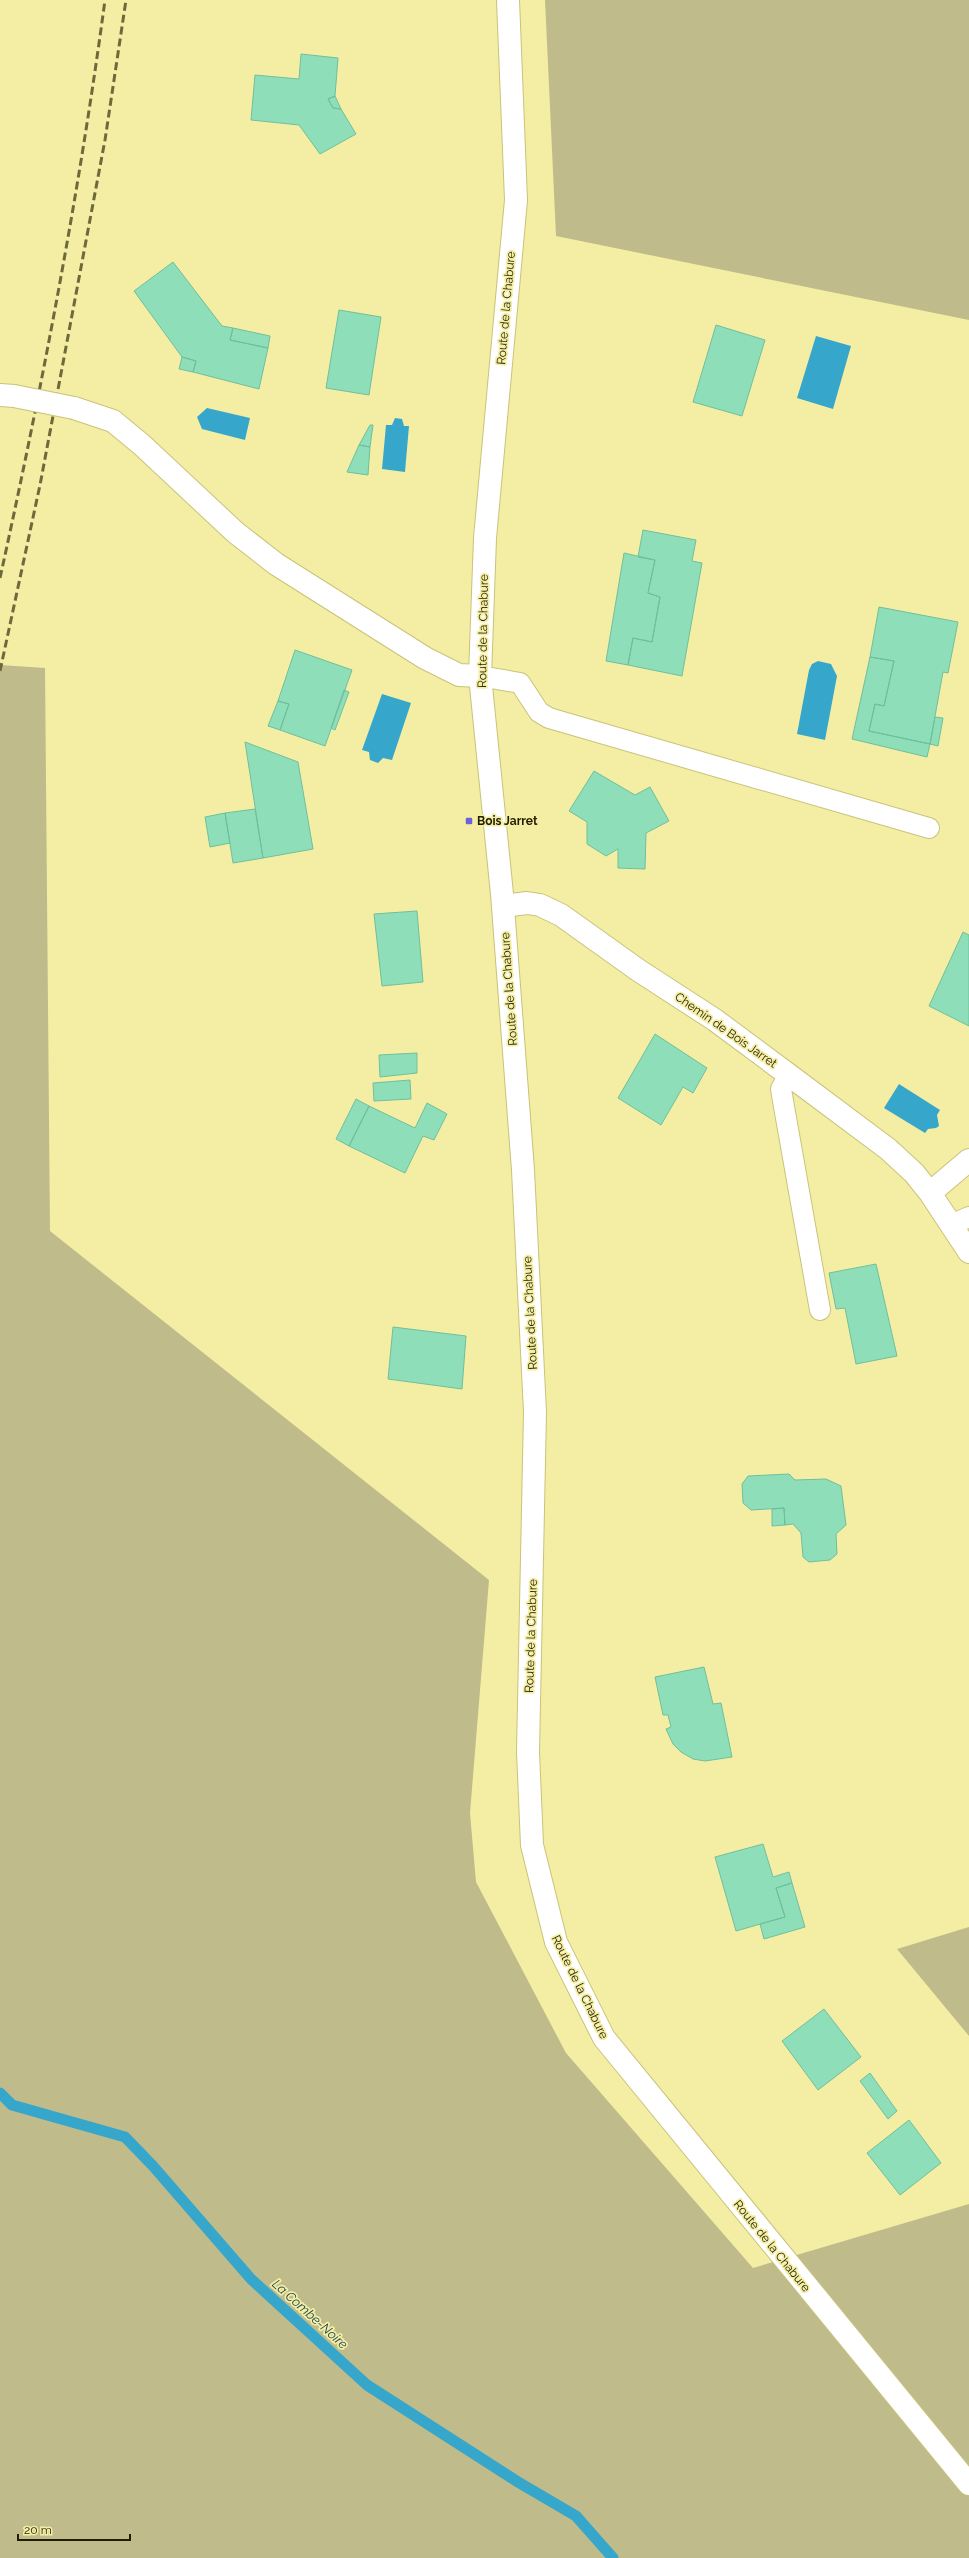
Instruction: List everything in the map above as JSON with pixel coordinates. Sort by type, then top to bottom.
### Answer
[{"type":"main road","name":"Route de la Chabure","points":[[508,0],[516,200],[485,538],[480,676],[503,906],[523,1170],[535,1412],[528,1752],[532,1845],[556,1942],[604,2038],[969,2484]]},
{"type":"main road","points":[[7,395],[74,408],[113,421],[142,445],[235,532],[276,564],[425,658],[459,675],[480,676]]},
{"type":"main road","name":"Chemin de Bois Jarret","points":[[503,906],[527,904],[540,905],[561,915],[638,970],[715,1020],[888,1149],[914,1173],[930,1193],[960,1221],[969,1252]]},
{"type":"main road","points":[[930,1193],[969,1160]]},
{"type":"lane","points":[[480,676],[520,683],[539,712],[549,718],[929,828]]},
{"type":"lane","points":[[789,1075],[781,1089],[782,1101],[820,1310]]},
{"type":"shaded area","points":[[545,0],[969,0],[969,320],[556,236]]},
{"type":"shaded area","points":[[0,665],[45,668],[50,1231],[489,1580],[470,1813],[476,1882],[566,2053],[753,2268],[969,2204],[969,2558],[0,2558]]},
{"type":"shaded area","points":[[969,1927],[969,2036],[897,1949]]},
{"type":"water","points":[[816,336],[851,346],[833,409],[797,398]]},
{"type":"water","points":[[207,408],[250,418],[245,440],[202,429],[197,417]]},
{"type":"water","points":[[395,418],[402,419],[404,426],[409,426],[405,472],[382,469],[386,425],[392,425]]},
{"type":"water","points":[[818,661],[831,664],[837,676],[825,740],[797,734],[809,670],[812,664]]},
{"type":"water","points":[[382,694],[411,703],[392,760],[383,758],[378,763],[370,760],[369,752],[362,750]]},
{"type":"water","points":[[899,1084],[940,1110],[937,1115],[939,1126],[928,1129],[925,1133],[884,1108]]},
{"type":"building","points":[[301,54],[338,58],[335,96],[328,99],[333,108],[341,109],[356,134],[320,154],[299,125],[251,120],[255,75],[299,79]]},
{"type":"building","points":[[335,96],[341,109],[333,108],[328,99]]},
{"type":"building","points":[[173,262],[222,326],[233,328],[230,340],[268,348],[259,389],[193,372],[196,361],[182,357],[134,291]]},
{"type":"building","points":[[339,310],[381,317],[369,395],[326,388]]},
{"type":"building","points":[[716,325],[765,340],[742,416],[693,402]]},
{"type":"building","points":[[233,328],[270,336],[268,348],[230,340]]},
{"type":"building","points":[[182,357],[196,361],[193,372],[179,369]]},
{"type":"building","points":[[370,425],[373,425],[370,447],[359,445]]},
{"type":"building","points":[[359,445],[370,447],[368,475],[347,472]]},
{"type":"building","points":[[643,530],[696,540],[692,561],[702,563],[682,676],[628,665],[633,638],[652,642],[660,597],[648,593],[655,560],[638,557]]},
{"type":"building","points":[[624,553],[655,560],[648,593],[660,597],[652,642],[633,638],[628,665],[606,661]]},
{"type":"building","points":[[879,607],[958,622],[948,673],[943,672],[930,744],[869,731],[875,704],[884,706],[894,661],[870,657]]},
{"type":"building","points":[[295,650],[352,670],[325,746],[280,730],[289,704],[278,701]]},
{"type":"building","points":[[870,657],[894,661],[884,706],[875,704],[869,731],[930,744],[927,757],[852,739]]},
{"type":"building","points":[[344,690],[349,692],[335,730],[331,728]]},
{"type":"building","points":[[278,701],[289,704],[280,730],[268,726]]},
{"type":"building","points":[[935,717],[943,718],[938,746],[930,744]]},
{"type":"building","points":[[245,742],[298,762],[313,849],[263,858]]},
{"type":"building","points":[[594,771],[635,795],[650,787],[669,821],[646,833],[645,869],[618,868],[618,849],[606,856],[587,844],[587,822],[569,811]]},
{"type":"building","points":[[255,809],[263,858],[233,863],[225,813]]},
{"type":"building","points":[[225,813],[230,843],[210,847],[205,817]]},
{"type":"building","points":[[417,911],[423,982],[382,986],[374,914]]},
{"type":"building","points":[[963,932],[969,935],[969,1026],[929,1006]]},
{"type":"building","points":[[655,1034],[707,1068],[693,1093],[683,1087],[661,1125],[618,1098]]},
{"type":"building","points":[[417,1053],[417,1073],[380,1077],[379,1055]]},
{"type":"building","points":[[410,1080],[411,1099],[374,1101],[373,1083]]},
{"type":"building","points":[[356,1099],[369,1106],[349,1146],[336,1139]]},
{"type":"building","points":[[427,1103],[447,1114],[434,1140],[423,1136],[405,1173],[349,1146],[369,1106],[415,1128]]},
{"type":"building","points":[[876,1264],[897,1356],[856,1364],[845,1308],[836,1309],[829,1273]]},
{"type":"building","points":[[393,1327],[466,1336],[462,1389],[388,1379]]},
{"type":"building","points":[[789,1474],[795,1480],[826,1479],[841,1486],[846,1525],[836,1534],[837,1554],[830,1560],[809,1562],[803,1557],[801,1533],[793,1524],[785,1525],[784,1508],[751,1510],[743,1503],[742,1484],[748,1476]]},
{"type":"building","points":[[784,1508],[785,1525],[772,1526],[772,1509]]},
{"type":"building","points":[[704,1667],[713,1704],[721,1703],[732,1757],[705,1761],[693,1759],[681,1752],[673,1744],[666,1729],[671,1727],[668,1715],[663,1715],[655,1677]]},
{"type":"building","points":[[763,1844],[773,1877],[789,1872],[792,1883],[776,1888],[785,1917],[736,1931],[715,1857]]},
{"type":"building","points":[[792,1883],[805,1927],[764,1939],[760,1924],[785,1917],[776,1888]]},
{"type":"building","points":[[824,2009],[861,2057],[818,2090],[782,2041]]},
{"type":"building","points":[[870,2073],[897,2111],[888,2119],[860,2081]]},
{"type":"building","points":[[909,2120],[941,2163],[900,2195],[867,2153]]},
{"type":"waterway","name":"La Combe-Noire","points":[[0,2093],[12,2105],[125,2137],[153,2166],[251,2279],[367,2385],[518,2482],[576,2516],[613,2558]]},
{"type":"railway","points":[[0,578],[45,362],[84,145],[105,0]]},
{"type":"railway","points":[[0,671],[40,485],[105,140],[126,0]]},
{"type":"place","name":"Bois Jarret","points":[[469,821]]}]
